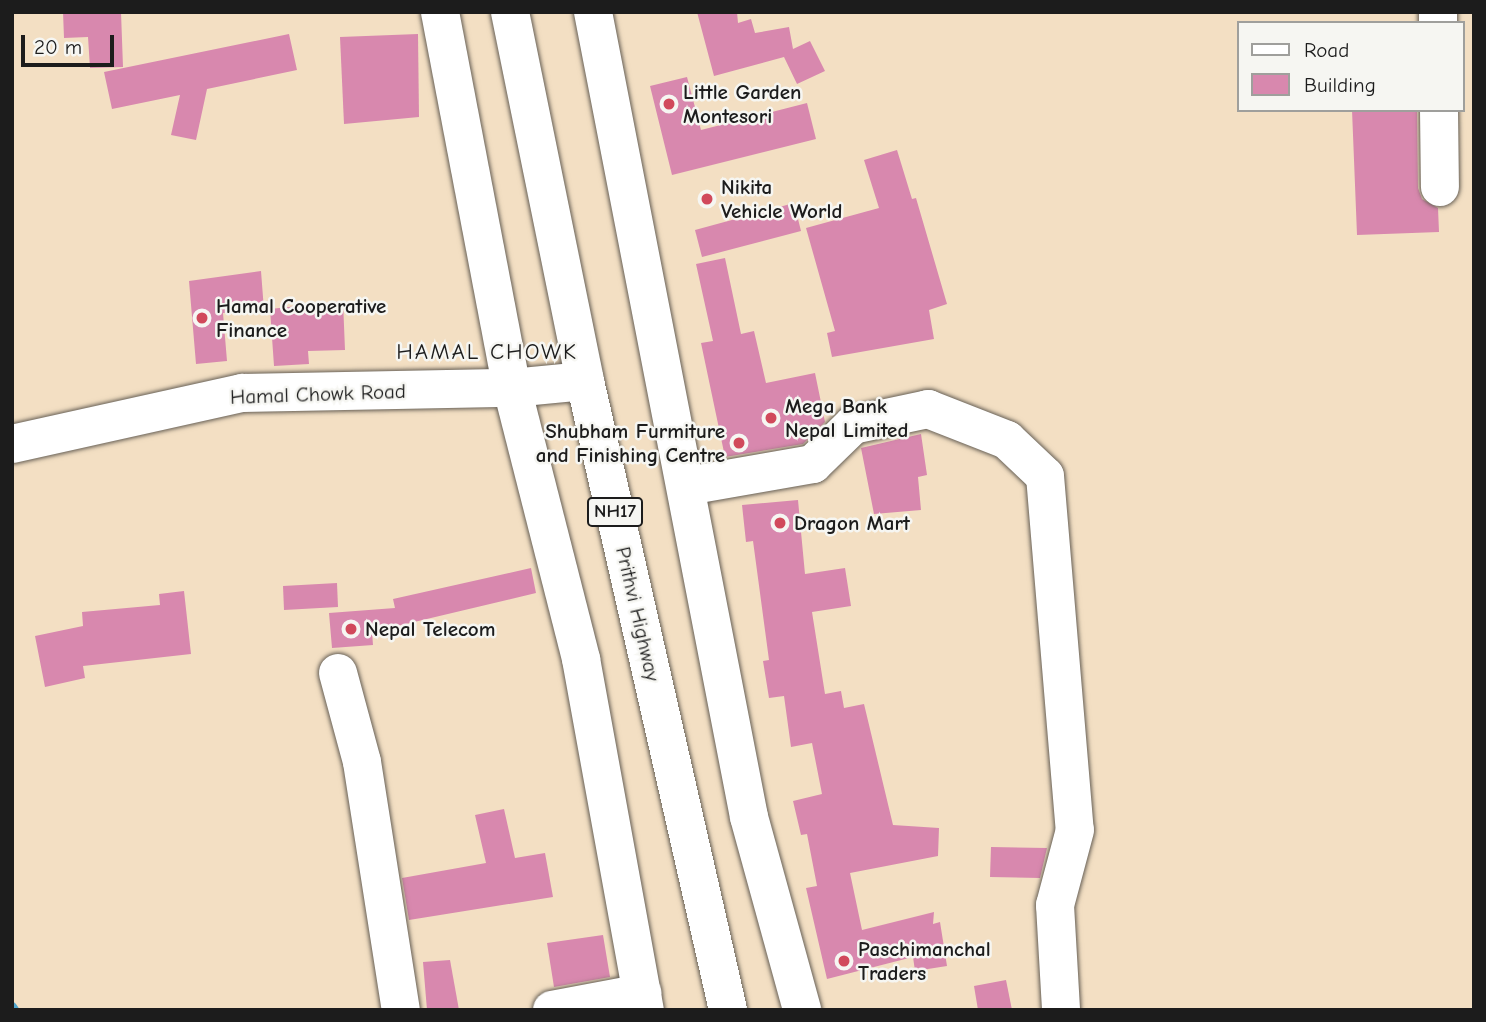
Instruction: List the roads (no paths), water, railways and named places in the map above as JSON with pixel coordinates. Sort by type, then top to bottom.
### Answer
[{"type":"main road","points":[[440,12],[512,388],[581,659],[643,1002],[552,1010]]},
{"type":"main road","name":"Prithvi Highway","points":[[510,12],[585,381],[728,1010]]},
{"type":"main road","points":[[593,12],[687,486],[749,817],[802,1010]]},
{"type":"main road","points":[[1439,112],[1440,187]]},
{"type":"main road","name":"Hamal Chowk Road","points":[[12,444],[242,393],[512,388],[585,381]]},
{"type":"main road","points":[[687,486],[813,464],[853,425],[928,409],[1007,440],[1045,477],[1075,830],[1055,905],[1061,1010]]},
{"type":"main road","points":[[338,673],[362,762],[401,1010]]},
{"type":"place","name":"Little Garden Montesori","points":[[669,104]]},
{"type":"place","name":"Nikita Vehicle World","points":[[707,199]]},
{"type":"place","name":"Hamal Cooperative Finance","points":[[202,318]]},
{"type":"place","name":"Mega Bank Nepal Limited","points":[[771,418]]},
{"type":"place","name":"Shubham Furmiture and Finishing Centre","points":[[739,443]]},
{"type":"place","name":"Dragon Mart","points":[[780,523]]},
{"type":"place","name":"Nepal Telecom","points":[[351,629]]},
{"type":"place","name":"Paschimanchal Traders","points":[[844,961]]},
{"type":"district","name":"HAMAL CHOWK","points":[[487,352]]}]
